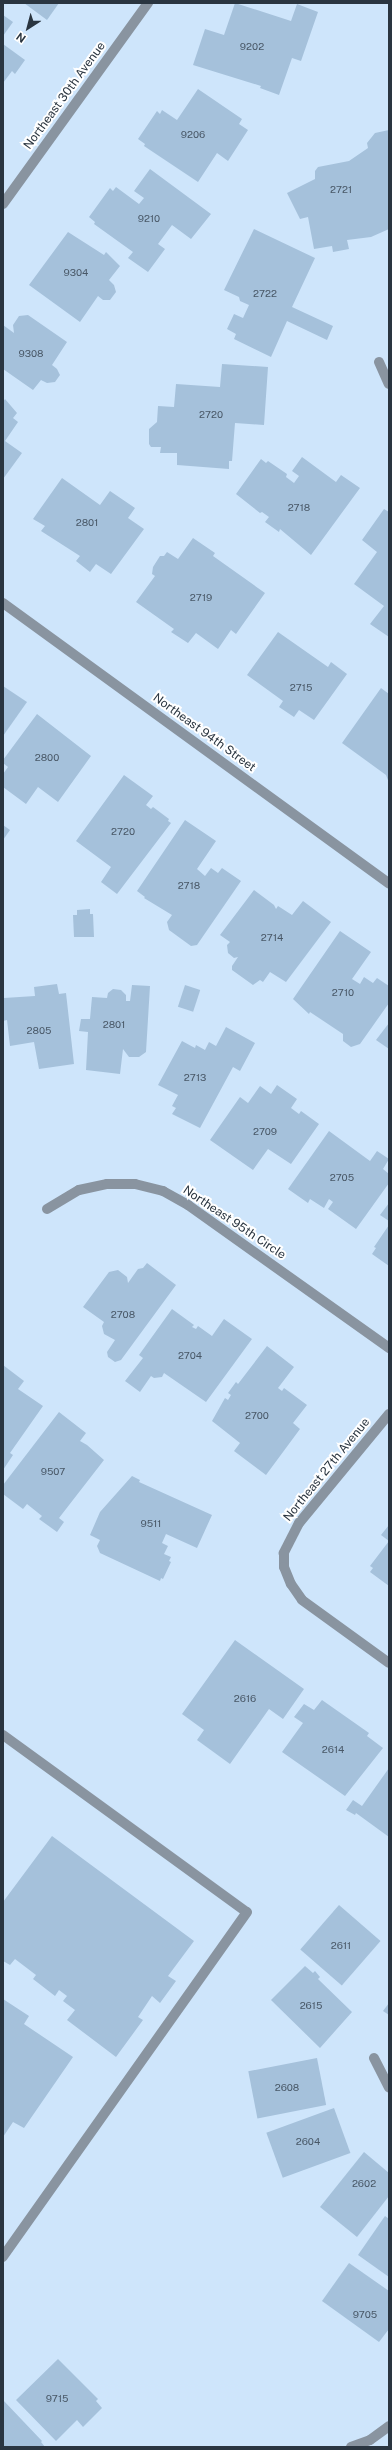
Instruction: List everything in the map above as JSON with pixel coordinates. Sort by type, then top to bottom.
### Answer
[{"type":"street","name":"Northeast 30th Avenue","points":[[3,204],[148,3]]},
{"type":"street","points":[[379,362],[389,384]]},
{"type":"street","name":"Northeast 94th Street","points":[[3,603],[389,884]]},
{"type":"street","name":"Northeast 95th Circle","points":[[47,1209],[79,1190],[107,1184],[135,1184],[163,1191],[188,1205],[389,1348]]},
{"type":"street","name":"Northeast 27th Avenue","points":[[389,1414],[299,1523],[284,1552],[284,1567],[291,1584],[302,1600],[389,1663]]},
{"type":"street","points":[[3,1735],[247,1912],[3,2257]]},
{"type":"street","points":[[374,2058],[389,2087]]},
{"type":"street","points":[[351,2447],[370,2440],[389,2426]]},
{"type":"building","points":[[24,3],[59,3],[47,20]]},
{"type":"building","points":[[235,3],[291,21],[297,4],[318,12],[301,61],[292,58],[279,95],[260,88],[261,86],[193,65],[205,29],[224,35]]},
{"type":"building","points":[[3,15],[13,22],[3,36]]},
{"type":"building","points":[[3,44],[25,60],[15,74],[12,71],[3,83]]},
{"type":"building","points":[[198,89],[242,119],[239,124],[248,130],[228,161],[217,153],[198,182],[144,146],[145,144],[138,139],[157,111],[160,114],[162,110],[177,120]]},
{"type":"building","points":[[389,130],[389,229],[371,237],[347,240],[349,249],[333,252],[332,246],[314,249],[308,217],[300,219],[287,193],[315,179],[315,171],[318,167],[349,161],[368,148],[367,143],[375,133]]},
{"type":"building","points":[[150,169],[211,214],[191,239],[172,225],[158,244],[165,249],[148,272],[128,258],[133,252],[94,224],[95,222],[89,217],[110,188],[113,191],[116,187],[139,204],[144,198],[134,191]]},
{"type":"building","points":[[254,229],[315,258],[292,307],[333,326],[327,340],[287,321],[271,357],[234,339],[236,334],[227,329],[234,314],[243,318],[249,305],[240,301],[239,297],[224,290]]},
{"type":"building","points":[[68,232],[104,255],[106,252],[120,266],[109,280],[114,285],[116,292],[110,300],[103,300],[98,296],[80,322],[29,285]]},
{"type":"building","points":[[28,315],[67,342],[52,365],[57,369],[60,375],[55,382],[47,383],[41,380],[33,390],[3,369],[3,325],[14,333],[13,325],[19,316]]},
{"type":"building","points":[[222,364],[268,367],[264,425],[235,423],[232,461],[229,461],[229,469],[177,465],[177,453],[160,453],[161,447],[151,447],[149,444],[149,429],[157,422],[158,406],[174,407],[176,384],[220,387]]},
{"type":"building","points":[[5,399],[17,413],[13,418],[18,422],[5,441],[22,453],[3,479],[3,402]]},
{"type":"building","points":[[302,457],[336,482],[341,475],[360,488],[311,555],[280,529],[279,532],[265,522],[269,517],[262,512],[260,513],[236,494],[261,459],[266,463],[268,461],[287,474],[286,477],[294,483],[299,476],[292,471]]},
{"type":"building","points":[[62,478],[100,505],[110,491],[135,508],[128,518],[144,529],[111,574],[96,564],[90,572],[76,561],[80,556],[41,531],[45,526],[33,519]]},
{"type":"building","points":[[384,509],[389,512],[389,637],[370,624],[384,606],[354,584],[377,552],[362,540]]},
{"type":"building","points":[[193,538],[215,553],[213,556],[265,593],[236,634],[231,630],[218,649],[196,633],[188,643],[171,632],[174,629],[136,602],[155,576],[152,574],[153,567],[160,556],[164,556],[167,552],[178,559]]},
{"type":"building","points":[[278,632],[328,667],[331,662],[347,674],[314,720],[299,710],[294,717],[279,707],[283,701],[247,675]]},
{"type":"building","points":[[3,686],[27,702],[3,736]]},
{"type":"building","points":[[381,688],[389,694],[389,783],[386,775],[342,743]]},
{"type":"building","points":[[37,714],[91,756],[58,802],[38,787],[26,804],[3,787],[3,774],[8,767],[3,763],[3,760]]},
{"type":"building","points":[[124,775],[153,796],[146,805],[151,809],[153,807],[169,819],[168,821],[171,823],[117,894],[101,882],[111,867],[76,841]]},
{"type":"building","points":[[185,820],[216,841],[197,869],[205,876],[211,868],[218,873],[222,868],[241,881],[197,945],[191,946],[169,930],[167,922],[172,915],[144,898],[145,897],[137,891]]},
{"type":"building","points":[[3,825],[10,830],[3,840]]},
{"type":"building","points":[[254,890],[274,905],[276,909],[278,906],[292,915],[303,901],[331,922],[286,982],[270,972],[263,982],[260,980],[253,985],[232,970],[232,966],[238,957],[234,958],[228,953],[227,945],[230,942],[220,935]]},
{"type":"building","points":[[90,909],[90,914],[93,914],[94,937],[74,937],[73,915],[77,915],[77,910]]},
{"type":"building","points":[[340,931],[371,952],[352,979],[360,984],[364,977],[373,983],[377,978],[389,986],[389,1003],[360,1044],[351,1047],[343,1041],[343,1034],[310,1012],[309,1014],[293,999]]},
{"type":"building","points":[[57,984],[59,994],[66,993],[74,1064],[39,1069],[34,1042],[10,1046],[7,1020],[3,1021],[4,998],[35,996],[34,987]]},
{"type":"building","points":[[132,985],[150,986],[146,1052],[139,1057],[129,1057],[123,1049],[120,1074],[86,1070],[88,1032],[79,1031],[81,1019],[90,1019],[92,997],[107,998],[108,993],[113,989],[121,990],[126,995],[126,1001],[130,1001]]},
{"type":"building","points":[[185,985],[200,990],[193,1012],[178,1007]]},
{"type":"building","points":[[389,1023],[389,1049],[376,1040]]},
{"type":"building","points":[[226,1027],[255,1043],[240,1071],[233,1067],[200,1128],[172,1114],[176,1108],[172,1106],[178,1095],[158,1085],[182,1041],[195,1048],[196,1045],[205,1050],[209,1042],[216,1046]]},
{"type":"building","points":[[277,1085],[297,1099],[291,1108],[299,1114],[301,1111],[319,1124],[291,1164],[268,1149],[253,1170],[210,1140],[240,1097],[248,1103],[260,1086],[271,1094]]},
{"type":"building","points":[[329,1131],[370,1161],[377,1151],[389,1159],[383,1169],[389,1174],[389,1183],[356,1229],[328,1209],[333,1202],[329,1199],[324,1208],[310,1199],[308,1203],[288,1189]]},
{"type":"building","points":[[389,1203],[389,1221],[380,1215]]},
{"type":"building","points":[[389,1225],[389,1266],[372,1254],[376,1248],[374,1247]]},
{"type":"building","points":[[147,1263],[176,1285],[121,1360],[115,1362],[108,1357],[107,1352],[115,1340],[104,1334],[102,1326],[104,1322],[83,1307],[109,1272],[118,1270],[127,1277],[128,1283],[138,1269],[143,1268]]},
{"type":"building","points":[[172,1309],[194,1325],[192,1327],[196,1329],[198,1326],[212,1336],[224,1319],[252,1339],[206,1402],[164,1373],[162,1377],[154,1378],[151,1376],[140,1392],[125,1381],[143,1358],[139,1355]]},
{"type":"building","points":[[267,1346],[294,1367],[278,1388],[282,1391],[284,1388],[307,1405],[293,1423],[300,1429],[266,1475],[234,1451],[240,1443],[212,1421],[225,1398],[228,1400],[231,1395],[228,1393],[236,1382],[238,1384]]},
{"type":"building","points":[[3,1365],[24,1381],[18,1389],[43,1406],[10,1453],[13,1455],[3,1470]]},
{"type":"building","points":[[59,1412],[86,1433],[80,1441],[87,1445],[104,1460],[59,1518],[64,1522],[57,1532],[39,1519],[42,1516],[27,1504],[23,1509],[3,1494],[3,1485]]},
{"type":"building","points":[[132,1476],[140,1480],[139,1482],[212,1515],[197,1548],[166,1534],[162,1543],[168,1546],[164,1554],[171,1557],[169,1561],[171,1562],[163,1579],[161,1578],[160,1581],[100,1553],[97,1546],[100,1540],[90,1535],[100,1512]]},
{"type":"building","points":[[389,1525],[389,1541],[381,1535]]},
{"type":"building","points":[[389,1541],[389,1586],[370,1572],[373,1568],[370,1566]]},
{"type":"building","points":[[235,1640],[304,1689],[283,1719],[269,1709],[230,1764],[197,1740],[204,1730],[182,1714]]},
{"type":"building","points":[[322,1700],[369,1733],[367,1736],[383,1748],[345,1796],[282,1752],[303,1723],[294,1717],[304,1704],[314,1710]]},
{"type":"building","points":[[389,1768],[389,1837],[356,1813],[355,1815],[346,1810],[353,1800],[362,1806]]},
{"type":"building","points":[[52,1836],[194,1941],[168,1976],[176,1981],[160,2003],[152,1996],[138,2017],[143,2020],[116,2057],[67,2020],[75,2010],[63,2001],[67,1996],[59,1990],[55,1996],[33,1979],[36,1975],[15,1959],[10,1965],[3,1961],[3,1902]]},
{"type":"building","points":[[339,1905],[381,1941],[342,1986],[300,1950]]},
{"type":"building","points":[[305,1966],[313,1973],[315,1971],[320,1977],[318,1979],[352,2012],[320,2048],[271,2000]]},
{"type":"building","points":[[3,1999],[29,2016],[24,2024],[73,2057],[24,2128],[13,2122],[3,2137]]},
{"type":"building","points":[[389,2003],[389,2015],[383,2011]]},
{"type":"building","points":[[317,2058],[326,2105],[257,2118],[248,2071]]},
{"type":"building","points":[[334,2108],[350,2153],[283,2178],[266,2133]]},
{"type":"building","points":[[364,2152],[389,2173],[389,2196],[357,2237],[320,2207]]},
{"type":"building","points":[[385,2216],[389,2219],[389,2277],[358,2255]]},
{"type":"building","points":[[349,2263],[389,2291],[389,2329],[379,2342],[322,2301]]},
{"type":"building","points":[[58,2359],[98,2399],[96,2401],[102,2408],[83,2427],[77,2420],[56,2441],[16,2400]]},
{"type":"building","points":[[3,2400],[42,2441],[41,2442],[45,2447],[3,2447]]}]
